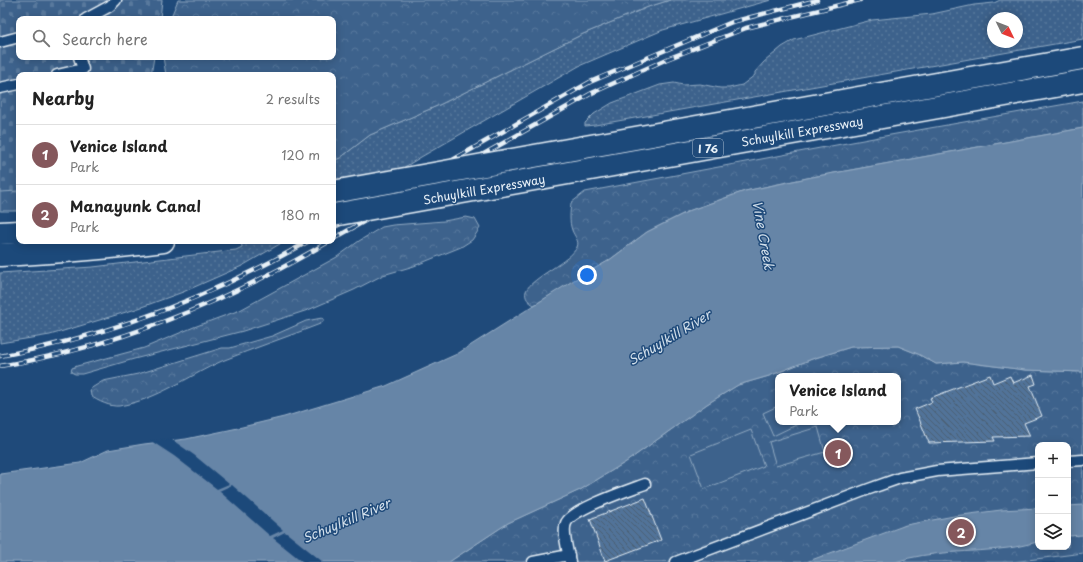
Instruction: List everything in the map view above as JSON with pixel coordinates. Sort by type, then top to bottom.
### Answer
[{"type":"highway","name":"Schuylkill Expressway","points":[[336,191],[1083,58]]},
{"type":"highway","name":"Schuylkill Expressway","points":[[336,214],[1083,81]]},
{"type":"highway","points":[[0,233],[16,232]]},
{"type":"highway","points":[[0,255],[140,244]]},
{"type":"lane","points":[[92,16],[110,6],[116,0]]},
{"type":"lane","points":[[0,42],[16,38]]},
{"type":"lane","points":[[70,72],[83,69],[80,60]]},
{"type":"lane","points":[[0,88],[16,85]]},
{"type":"lane","points":[[1071,461],[1083,460]]},
{"type":"lane","points":[[676,562],[900,478],[937,471],[1035,463]]},
{"type":"lane","points":[[533,562],[569,559],[565,524],[572,515],[597,502],[645,484]]},
{"type":"shaded area","points":[[1083,553],[1083,562],[1011,562]]},
{"type":"green space","points":[[0,0],[162,0],[160,16],[16,16],[16,60],[154,60],[152,72],[16,72],[16,191],[0,192]]},
{"type":"green space","points":[[178,0],[670,0],[648,7],[583,34],[437,106],[370,135],[336,160],[336,72],[166,72],[164,60],[336,60],[336,16],[171,16]]},
{"type":"green space","points":[[670,0],[771,0],[663,30],[579,66],[421,157],[336,209],[336,160],[370,135],[437,106],[583,34],[648,7]]},
{"type":"green space","points":[[1000,0],[1083,0],[1083,39],[585,126],[585,123],[594,114],[612,103],[660,85],[674,83],[683,85],[700,84],[720,88],[729,88],[742,85],[755,75],[755,72],[764,62],[782,47],[794,40],[872,20],[932,14],[974,5],[994,3]]},
{"type":"green space","points":[[1083,101],[1083,128],[812,177],[745,191],[691,210],[647,232],[608,261],[534,305],[526,298],[526,291],[529,286],[567,258],[577,247],[577,241],[570,224],[571,203],[585,192],[879,137]]},
{"type":"green space","points":[[16,128],[16,211],[0,211],[0,129]]},
{"type":"green space","points":[[466,217],[475,219],[480,228],[472,240],[461,247],[414,266],[383,275],[354,290],[308,310],[243,331],[82,374],[75,374],[71,372],[72,368],[77,366],[144,348],[240,310],[337,257],[382,227],[444,221]]},
{"type":"green space","points":[[242,244],[280,244],[242,266],[183,292],[136,309],[50,335],[0,343],[0,273],[93,267],[236,250],[242,247]]},
{"type":"green space","points":[[322,318],[325,320],[320,324],[222,361],[146,399],[119,406],[112,406],[91,396],[90,389],[103,381],[138,374],[222,348],[230,348],[272,336],[306,321]]},
{"type":"green space","points":[[898,346],[918,354],[936,364],[963,362],[1025,370],[1083,372],[1083,553],[1012,562],[449,562],[508,523],[580,490],[626,462],[707,404],[738,385],[775,374],[775,425],[901,425],[901,373],[777,373],[812,359],[851,347]]},
{"type":"green space","points":[[775,407],[775,425],[796,425],[773,436],[763,413]]},
{"type":"green space","points":[[818,427],[825,452],[776,466],[769,442]]},
{"type":"green space","points":[[751,430],[764,466],[704,489],[691,454]]},
{"type":"water","points":[[1083,128],[1083,372],[1025,370],[963,362],[936,364],[918,354],[898,346],[851,347],[812,359],[769,376],[738,385],[707,404],[626,462],[580,490],[508,523],[449,562],[0,562],[0,474],[80,463],[108,450],[186,439],[238,428],[284,417],[386,386],[457,354],[574,280],[608,261],[647,232],[691,210],[745,191],[812,177]]},
{"type":"water","points":[[1083,505],[1083,535],[1071,536],[1071,506]]},
{"type":"water","points":[[1035,508],[1035,543],[994,550],[923,555],[895,562],[806,562],[906,525],[954,516],[1001,510]]},
{"type":"pier","points":[[171,439],[194,455],[229,484],[217,489],[174,456],[151,441]]},
{"type":"pier","points":[[232,485],[283,530],[270,536],[219,491]]},
{"type":"pier","points":[[285,532],[323,562],[303,562],[273,538]]},
{"type":"building","points":[[990,375],[993,383],[1010,376],[1013,383],[1033,375],[1036,384],[1030,386],[1042,416],[1024,423],[1030,436],[993,437],[995,441],[929,443],[915,409],[932,402],[930,398]]},
{"type":"building","points":[[645,498],[661,540],[605,561],[590,519]]},
{"type":"railway","points":[[336,226],[590,82],[732,22],[817,0]]},
{"type":"railway","points":[[336,237],[592,93],[667,59],[746,28],[860,0]]},
{"type":"railway","points":[[0,356],[41,348],[160,312],[235,279],[303,244]]},
{"type":"railway","points":[[0,366],[65,353],[159,323],[250,284],[325,244]]},
{"type":"place","name":"Venice Island","points":[[838,453]]},
{"type":"place","name":"Manayunk Canal","points":[[961,532]]},
{"type":"water label","name":"Vine Creek","points":[[764,235]]},
{"type":"water label","name":"Schuylkill River","points":[[669,337]]},
{"type":"water label","name":"Schuylkill River","points":[[346,520]]}]
